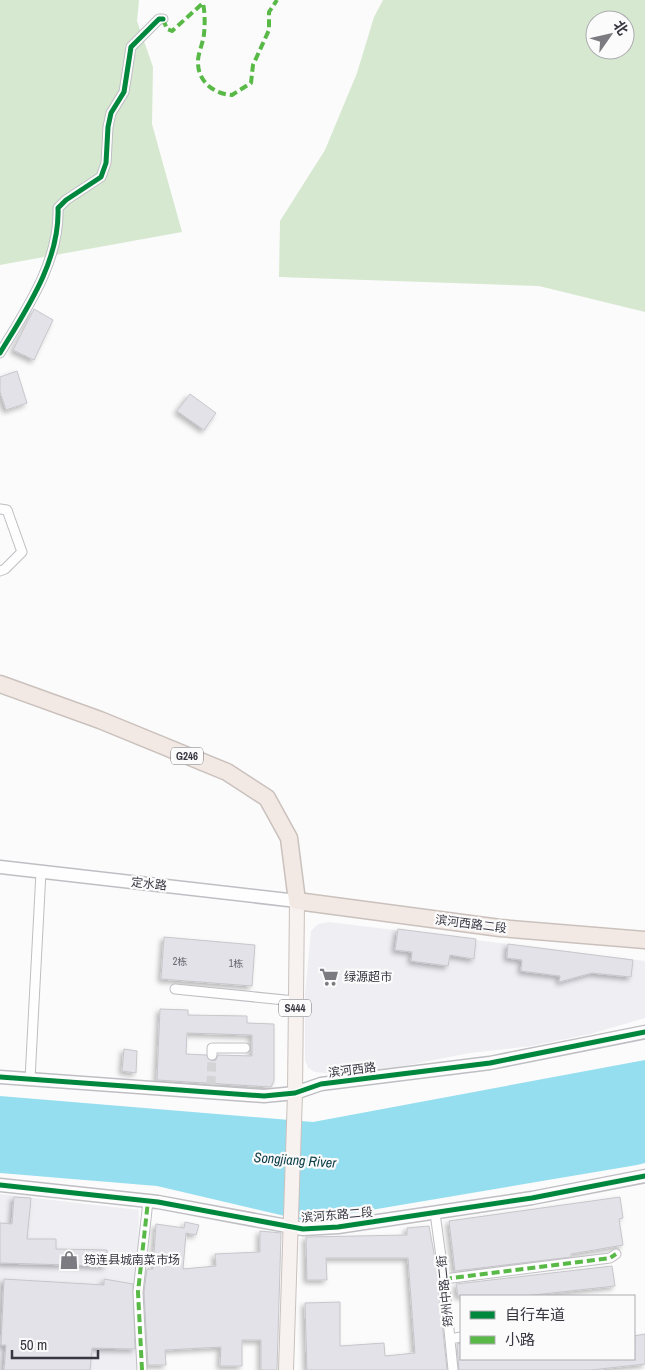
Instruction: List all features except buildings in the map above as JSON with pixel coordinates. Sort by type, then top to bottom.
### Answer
[{"type":"highway","name":"G246","points":[[0,684],[91,717],[227,772],[267,798],[289,838],[297,901]]},
{"type":"highway","name":"滨河西路二段","points":[[297,901],[500,928],[645,940]]},
{"type":"main road","name":"S444","points":[[286,1370],[295,1093],[297,901]]},
{"type":"street","points":[[0,353],[29,306],[47,268],[59,224],[58,208],[66,200],[101,177],[106,163],[108,127],[111,113],[124,92],[131,47],[159,19],[163,19]]},
{"type":"street","points":[[0,509],[7,510],[22,552],[5,569],[0,571]]},
{"type":"street","name":"定水路","points":[[0,867],[297,901]]},
{"type":"street","points":[[30,1079],[41,872]]},
{"type":"street","points":[[175,989],[295,1001]]},
{"type":"street","name":"滨河西路","points":[[0,1077],[210,1088],[264,1096],[295,1093],[322,1084],[490,1063],[645,1032]]},
{"type":"street","points":[[212,1055],[212,1048],[245,1048]]},
{"type":"street","name":"滨河东路二段","points":[[0,1185],[148,1201],[290,1228],[338,1227],[435,1213],[532,1198],[645,1176]]},
{"type":"street","points":[[142,1370],[138,1292],[148,1201]]},
{"type":"street","name":"筠州中路二街","points":[[435,1213],[453,1370]]},
{"type":"street","points":[[444,1279],[610,1258],[616,1254]]},
{"type":"street","points":[[450,1339],[460,1337]]},
{"type":"shaded area","points":[[329,922],[645,961],[645,1018],[590,1034],[531,1046],[470,1053],[383,1070],[335,1074],[315,1072],[308,1068],[305,1060],[305,994],[311,931],[318,924]]},
{"type":"shaded area","name":"筠连县城南菜市场","points":[[0,1194],[139,1210],[136,1311],[139,1370],[0,1370]]},
{"type":"green space","points":[[0,0],[139,0],[137,21],[153,67],[152,124],[182,232],[0,265]]},
{"type":"green space","points":[[383,0],[645,0],[645,312],[539,286],[279,277],[280,221],[325,150],[357,73],[374,17]]},
{"type":"water","name":"Songjiang River","points":[[645,1060],[645,1163],[637,1165],[306,1221],[157,1186],[0,1173],[0,1096],[313,1122]]},
{"type":"tunnel","points":[[211,1085],[212,1055]]},
{"type":"marked path","points":[[163,19],[167,29],[172,31],[203,3],[204,30],[198,57],[199,71],[201,77],[214,90],[232,95],[251,83],[253,65],[269,30],[269,12],[277,0]]},
{"type":"marked path","points":[[142,1370],[138,1292],[148,1201]]},
{"type":"marked path","points":[[444,1279],[610,1258],[616,1254]]},
{"type":"cycle path","points":[[0,353],[40,284],[53,247],[57,228],[58,208],[66,200],[101,177],[106,163],[108,127],[111,113],[124,92],[131,47],[159,19],[163,19]]},
{"type":"cycle path","points":[[0,1077],[264,1096],[295,1093],[321,1084],[490,1063],[645,1032]]},
{"type":"cycle path","points":[[0,1185],[158,1202],[303,1229],[338,1227],[532,1198],[645,1176]]},
{"type":"place","name":"绿源超市","points":[[329,977]]},
{"type":"place","name":"筠连县城南菜市场","points":[[69,1260]]}]
